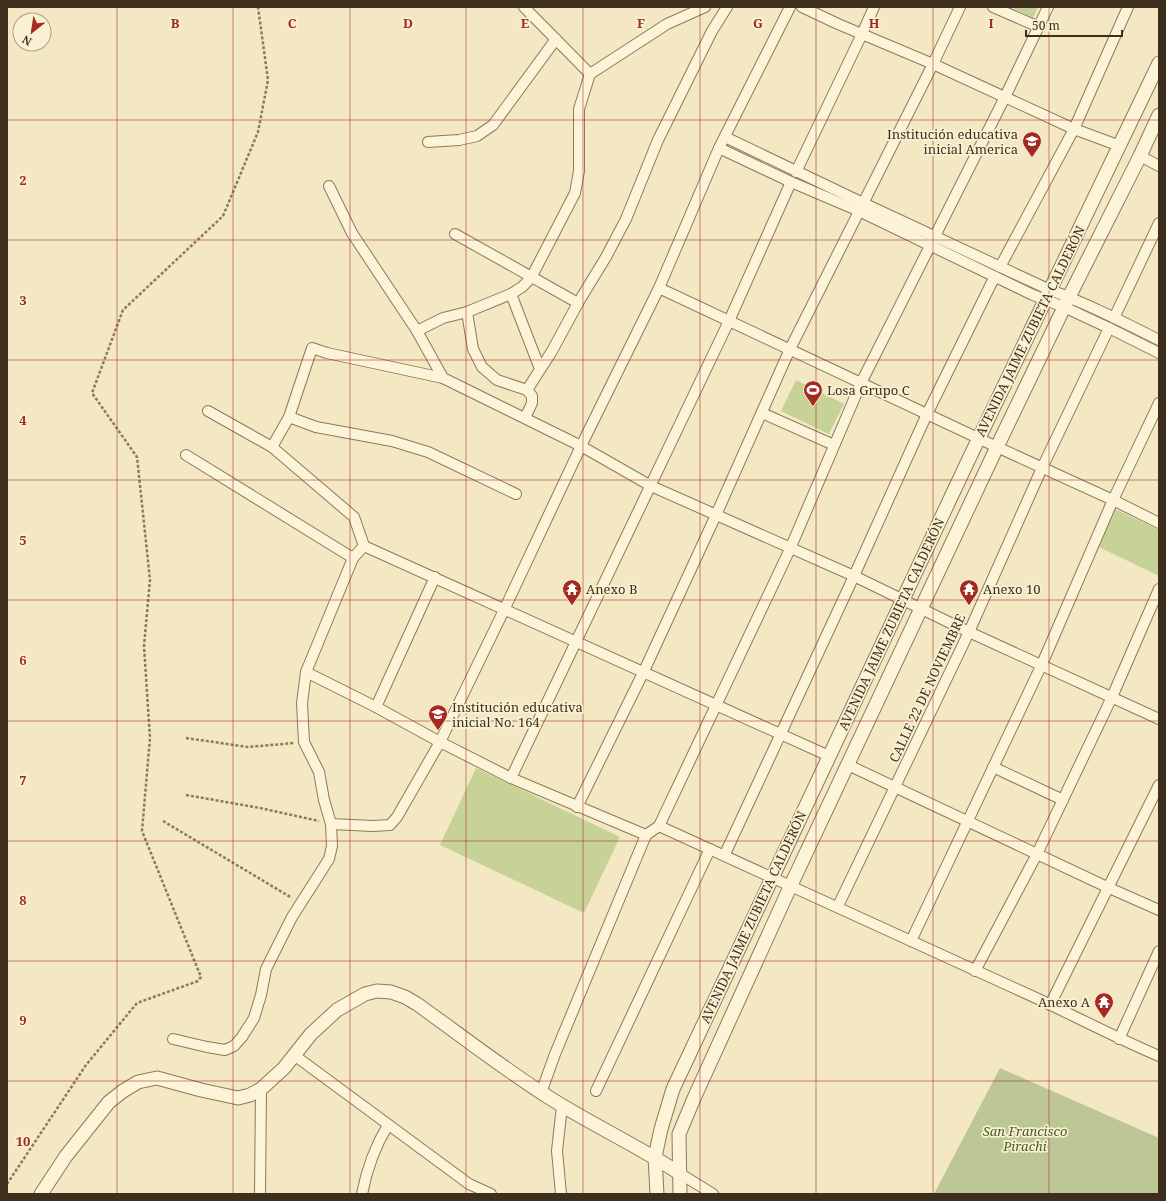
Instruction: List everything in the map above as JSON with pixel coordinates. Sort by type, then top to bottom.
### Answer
[{"type":"street","points":[[524,7],[590,74]]},
{"type":"street","points":[[417,331],[443,318],[467,312],[511,294],[522,287],[531,278],[575,193],[579,171],[579,109],[590,74],[666,24],[704,7]]},
{"type":"street","points":[[527,390],[606,257],[626,219],[658,140],[712,31],[727,7]]},
{"type":"street","points":[[331,824],[373,826],[390,825],[397,817],[440,742],[581,446],[659,288],[725,137],[790,7]]},
{"type":"street","points":[[802,7],[838,24],[933,64],[1074,129],[1120,146]]},
{"type":"street","points":[[796,172],[874,7]]},
{"type":"street","points":[[577,807],[644,671],[790,350],[960,7]]},
{"type":"street","points":[[993,7],[1039,27]]},
{"type":"street","points":[[541,1093],[555,1054],[646,835],[659,826],[790,548],[861,383],[1005,98],[1048,7]]},
{"type":"street","points":[[1000,267],[1074,129],[1128,7]]},
{"type":"street","points":[[428,142],[459,140],[477,136],[493,125],[556,39]]},
{"type":"street","name":"AVENIDA JAIME ZUBIETA CALDERÓN","points":[[657,1194],[655,1157],[661,1129],[673,1088],[978,439],[1159,63]]},
{"type":"street","name":"AVENIDA JAIME ZUBIETA CALDERÓN","points":[[680,1194],[679,1134],[729,1021],[791,885],[997,447],[1066,302],[1140,156],[1159,115]]},
{"type":"street","points":[[725,137],[796,172],[861,207],[932,241],[1000,267],[1048,296]]},
{"type":"street","points":[[720,148],[791,182],[861,207]]},
{"type":"street","points":[[1140,156],[1159,166]]},
{"type":"street","points":[[511,778],[729,321],[791,182]]},
{"type":"street","points":[[329,186],[352,233],[417,331],[443,378]]},
{"type":"street","points":[[1114,318],[1159,223]]},
{"type":"street","points":[[455,234],[578,303]]},
{"type":"street","points":[[932,241],[994,278],[1114,318],[1159,340]]},
{"type":"street","points":[[725,854],[854,576],[927,414],[994,278]]},
{"type":"street","points":[[659,288],[978,439],[1114,500],[1159,524]]},
{"type":"street","points":[[511,294],[540,369]]},
{"type":"street","points":[[1066,302],[1109,328],[1159,353]]},
{"type":"street","points":[[467,312],[473,348],[482,367],[497,380],[527,390],[532,396],[532,403],[524,418]]},
{"type":"street","name":"CALLE 22 DE NOVIEMBRE","points":[[838,906],[969,632],[1042,468],[1109,328]]},
{"type":"street","points":[[272,448],[289,417],[312,348],[327,353],[443,378],[581,446],[651,486],[854,576],[921,610],[1042,664],[1159,719]]},
{"type":"street","points":[[911,940],[1042,664],[1114,500],[1159,403]]},
{"type":"street","points":[[208,411],[272,448],[354,517],[364,546],[505,608],[575,642],[644,671],[829,756]]},
{"type":"street","points":[[762,413],[834,445]]},
{"type":"street","points":[[289,417],[316,427],[392,441],[428,452],[516,494]]},
{"type":"street","points":[[186,455],[353,558]]},
{"type":"street","points":[[173,1039],[225,1050],[234,1046],[254,1018],[261,995],[266,969],[292,917],[329,859],[332,846],[331,824],[324,800],[319,772],[304,742],[302,703],[306,672],[353,558],[364,546]]},
{"type":"street","points":[[376,706],[435,577]]},
{"type":"street","points":[[975,971],[1037,854],[1063,800],[1112,697],[1159,588]]},
{"type":"street","points":[[306,672],[376,706],[440,742],[511,778],[646,835]]},
{"type":"street","points":[[848,765],[1107,888],[1159,910]]},
{"type":"street","points":[[993,767],[1063,800]]},
{"type":"street","points":[[1050,1005],[1159,785]]},
{"type":"street","points":[[659,826],[710,849],[725,854],[1050,1005],[1119,1039],[1159,1056]]},
{"type":"street","points":[[596,1091],[710,849]]},
{"type":"street","points":[[1119,1039],[1159,951]]},
{"type":"street","points":[[41,1194],[66,1156],[109,1102],[123,1091],[138,1082],[157,1078],[238,1098],[250,1096],[261,1089],[284,1068],[311,1034],[337,1010],[365,994],[377,991],[391,992],[417,1004],[541,1093],[583,1119],[655,1157],[712,1194]]},
{"type":"street","points":[[294,1055],[388,1125],[468,1189],[491,1194]]},
{"type":"street","points":[[260,1194],[261,1089]]},
{"type":"street","points":[[561,1194],[557,1151],[562,1106]]},
{"type":"street","points":[[362,1194],[366,1172],[377,1143],[388,1125]]},
{"type":"path","points":[[7,1184],[86,1065],[137,1003],[198,981],[201,977],[142,831],[150,738],[144,646],[150,580],[137,457],[92,393],[123,310],[223,216],[258,132],[268,80],[258,7]]},
{"type":"path","points":[[186,738],[248,747],[304,742]]},
{"type":"path","points":[[186,795],[260,808],[331,824]]},
{"type":"path","points":[[163,821],[301,904]]},
{"type":"green space","points":[[1011,7],[1038,7],[1033,18]]},
{"type":"green space","name":"Losa Grupo C","points":[[796,380],[844,404],[829,434],[781,411]]},
{"type":"green space","points":[[1115,509],[1159,530],[1159,576],[1097,546]]},
{"type":"green space","points":[[476,768],[620,837],[584,913],[440,845]]},
{"type":"green space","name":"San Francisco Pirachi","points":[[1000,1068],[1159,1138],[1159,1194],[934,1194]]},
{"type":"place","name":"Institución educativa inicial America","points":[[1032,158]]},
{"type":"place","name":"Losa Grupo C","points":[[813,407]]},
{"type":"place","name":"Anexo B","points":[[572,606]]},
{"type":"place","name":"Anexo 10","points":[[969,606]]},
{"type":"place","name":"Institución educativa inicial No. 164","points":[[438,731]]},
{"type":"place","name":"Anexo A","points":[[1104,1019]]}]
